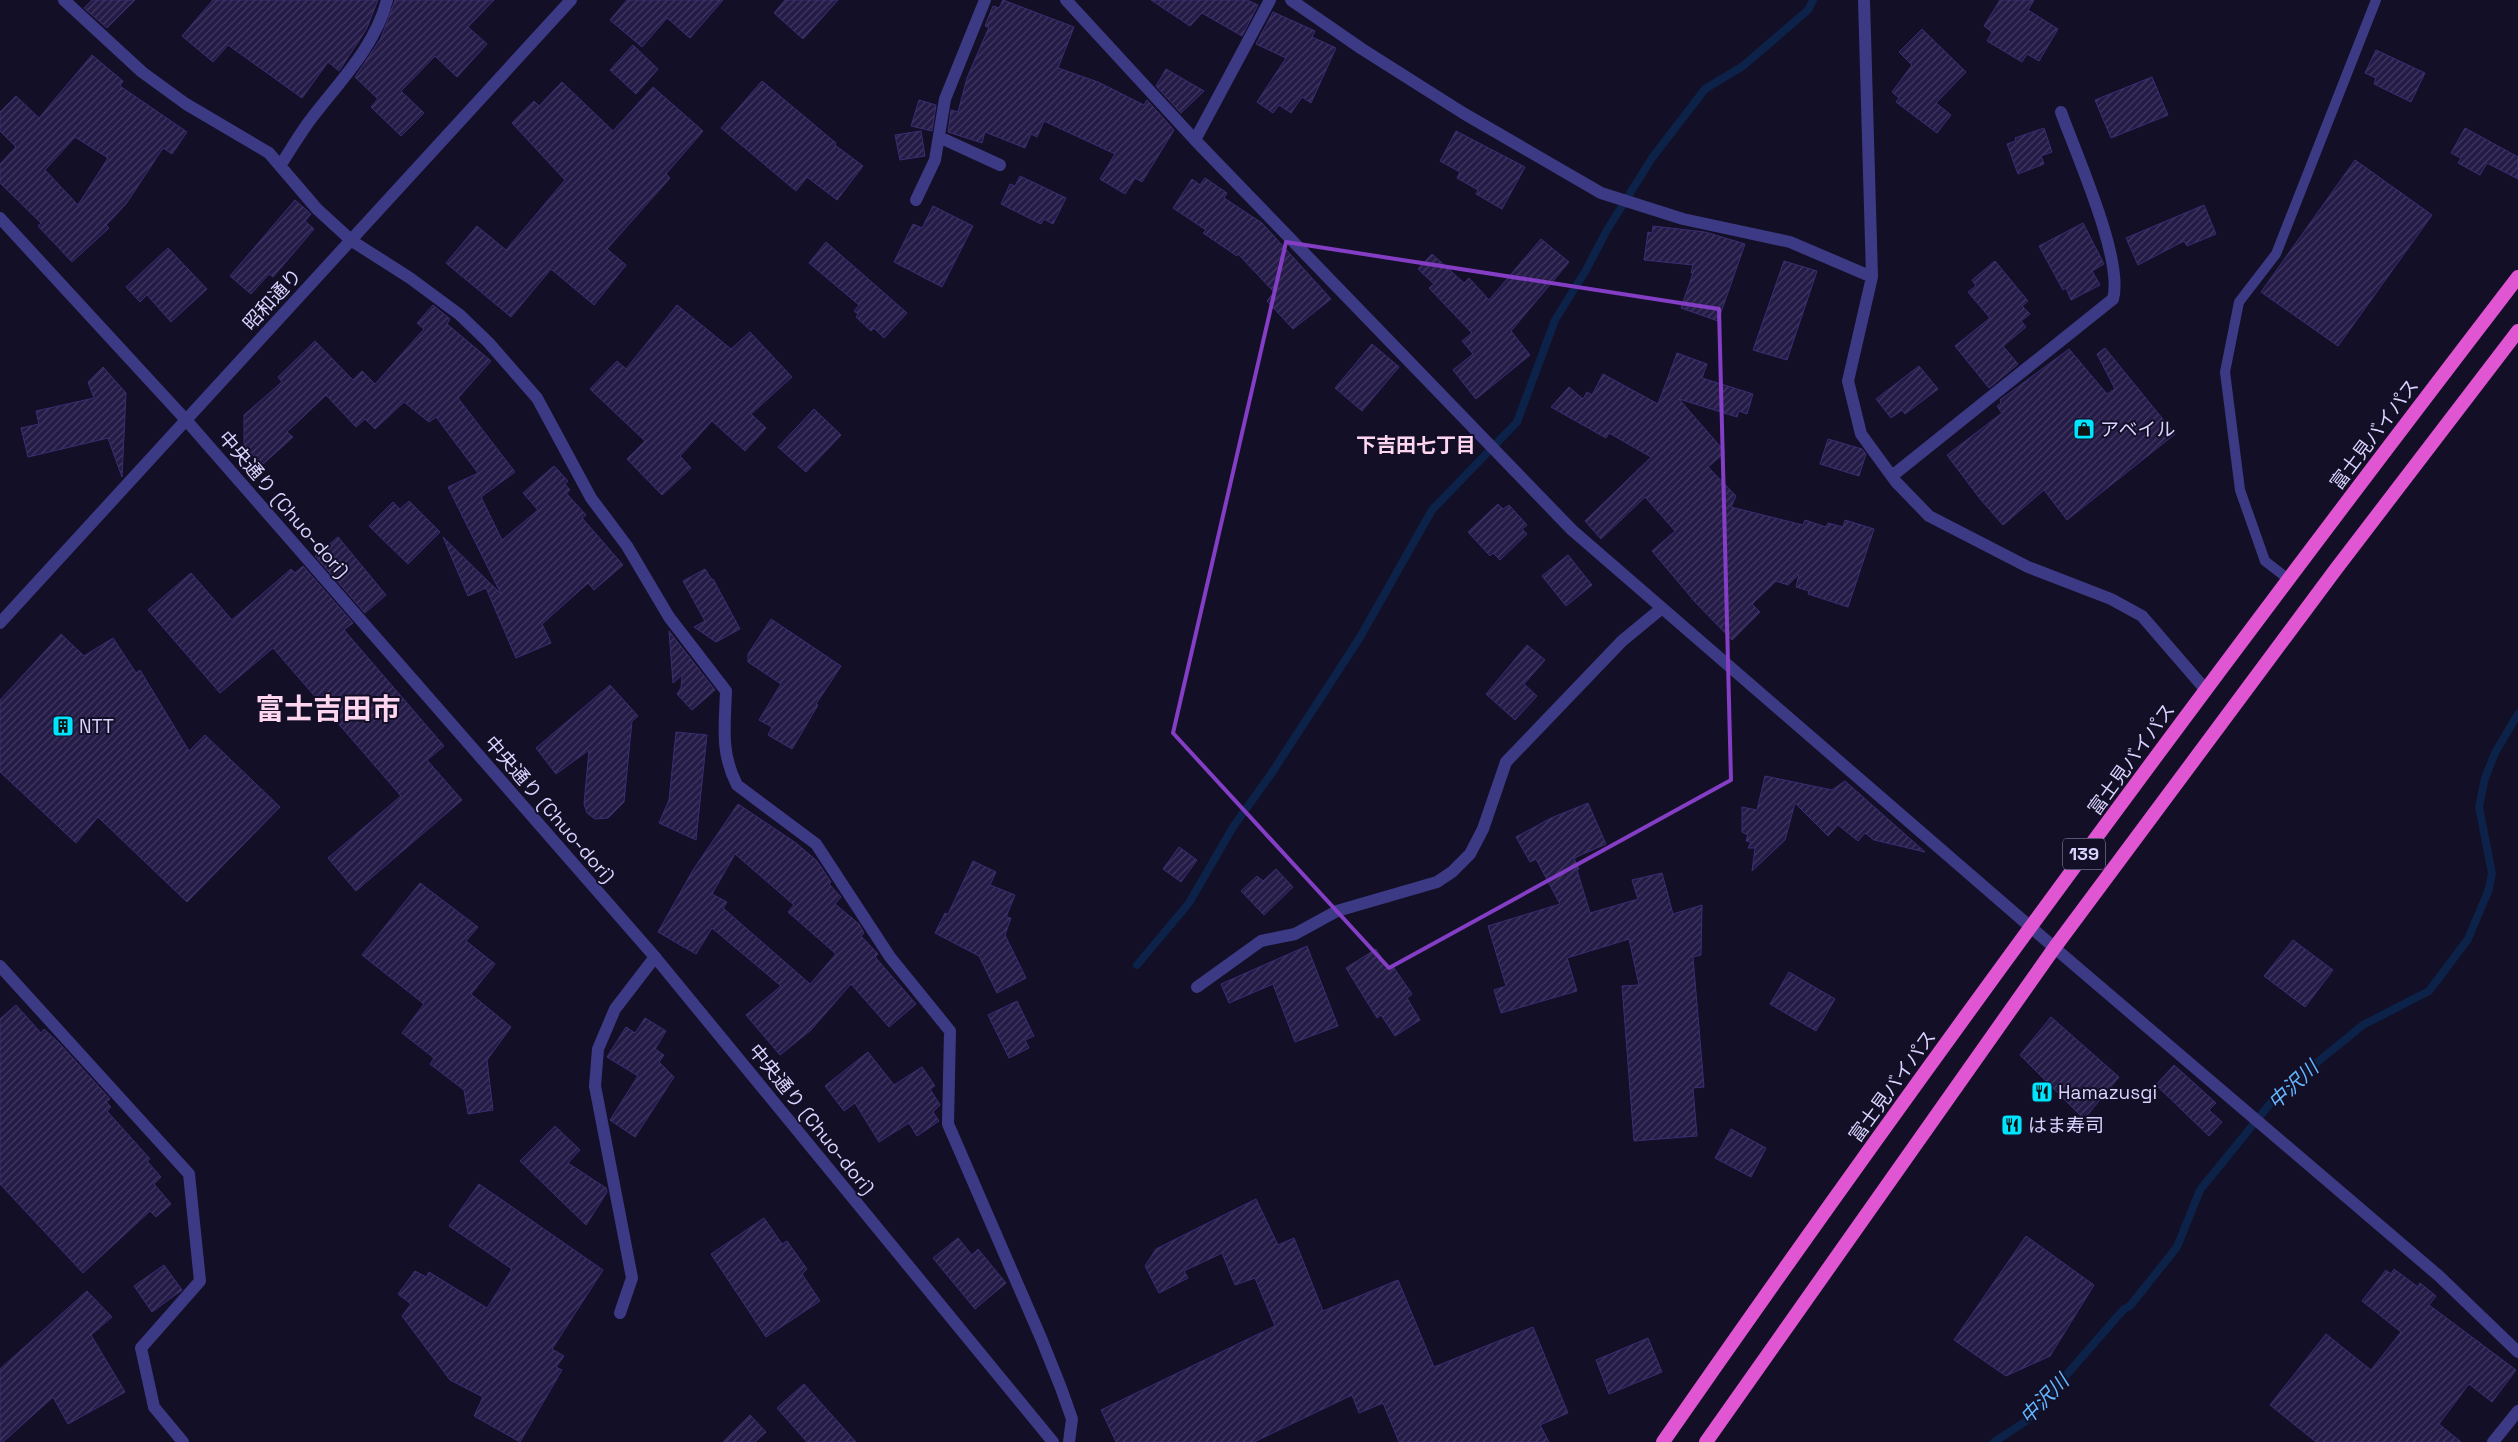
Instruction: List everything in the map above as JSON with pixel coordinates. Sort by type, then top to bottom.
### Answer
[{"type":"highway","name":"富士見バイパス","points":[[1663,1442],[1821,1215],[2031,926],[2288,578],[2518,277]]},
{"type":"highway","name":"139","points":[[1706,1442],[2055,947],[2336,569],[2518,331]]},
{"type":"street","points":[[64,0],[142,72],[186,104],[269,154],[317,210],[352,241],[410,278],[460,315],[488,342],[537,398],[590,498],[627,546],[669,617],[726,691],[722,733],[732,775],[737,785],[816,844],[890,957],[950,1031],[948,1124],[1061,1388],[1072,1419],[1069,1442]]},
{"type":"street","points":[[280,166],[307,124],[363,52],[387,0]]},
{"type":"street","name":"昭和通り","points":[[0,623],[571,0]]},
{"type":"street","points":[[916,200],[935,160],[945,99],[985,0]]},
{"type":"street","points":[[1066,0],[1195,140],[1572,530],[2284,1145],[2439,1276],[2518,1352]]},
{"type":"street","points":[[1195,140],[1270,0]]},
{"type":"street","points":[[1291,0],[1362,49],[1463,113],[1601,192],[1683,219],[1790,242],[1872,277]]},
{"type":"street","points":[[1864,0],[1872,277],[1848,381],[1861,434],[1892,476],[1929,516],[2028,567],[2111,599],[2142,616],[2205,689]]},
{"type":"street","points":[[1892,476],[2113,299],[2117,286],[2109,243],[2061,112]]},
{"type":"street","points":[[939,137],[1000,165]]},
{"type":"street","name":"中央通り (Chuo-dori)","points":[[0,218],[186,420],[655,957],[1053,1442]]},
{"type":"street","points":[[1197,987],[1261,941],[1295,934],[1337,911],[1437,882],[1452,872],[1470,854],[1483,830],[1506,762],[1622,641],[1662,608]]},
{"type":"street","points":[[620,1313],[632,1278],[595,1086],[598,1050],[615,1009],[655,957]]},
{"type":"street","points":[[0,966],[190,1174],[200,1281],[141,1348],[154,1406],[183,1442]]},
{"type":"street","points":[[2493,1442],[2518,1411]]},
{"type":"lane","points":[[2288,578],[2265,561],[2240,490],[2225,372],[2240,302],[2276,254],[2376,0]]},
{"type":"highlighted area","points":[[1286,242],[1719,309],[1731,780],[1389,968],[1173,733]]},
{"type":"building","points":[[92,0],[135,0],[107,28],[84,8]]},
{"type":"building","points":[[213,0],[378,0],[366,30],[339,71],[328,62],[302,98],[228,45],[213,62],[182,36]]},
{"type":"building","points":[[395,0],[494,0],[468,27],[487,44],[457,77],[435,56],[401,91],[424,113],[401,136],[371,107],[378,99],[355,77],[381,38]]},
{"type":"building","points":[[627,0],[723,0],[690,38],[667,18],[642,47],[610,20]]},
{"type":"building","points":[[785,0],[838,0],[803,39],[774,13]]},
{"type":"building","points":[[1003,0],[1074,27],[1058,68],[1098,82],[1144,105],[1147,100],[1174,130],[1142,182],[1135,178],[1125,194],[1100,179],[1115,154],[1044,121],[1037,137],[1031,134],[1025,148],[985,132],[982,143],[948,132],[951,110],[958,112],[967,78],[989,27],[985,26],[993,6],[999,8]]},
{"type":"building","points":[[1151,0],[1247,0],[1258,5],[1242,36],[1202,13],[1190,26]]},
{"type":"building","points":[[2000,0],[2034,0],[2028,10],[2058,29],[2039,61],[2027,54],[2022,62],[1987,41],[1992,32],[1984,26]]},
{"type":"building","points":[[1273,12],[1315,31],[1312,37],[1336,48],[1311,103],[1302,97],[1291,113],[1279,105],[1273,113],[1257,102],[1286,58],[1256,44]]},
{"type":"building","points":[[1922,29],[1966,72],[1936,103],[1951,115],[1937,133],[1896,102],[1899,98],[1892,92],[1912,65],[1899,52]]},
{"type":"building","points":[[633,45],[658,69],[636,94],[610,70]]},
{"type":"building","points":[[2376,50],[2425,73],[2411,102],[2374,84],[2376,78],[2365,73]]},
{"type":"building","points":[[92,55],[123,81],[120,86],[187,132],[172,154],[163,148],[126,204],[106,225],[109,228],[72,262],[38,226],[41,223],[0,183],[0,164],[16,147],[0,131],[0,112],[16,96],[39,118]],"holes":[[[75,137],[108,158],[78,205],[45,170]]]},
{"type":"building","points":[[1166,69],[1204,91],[1181,113],[1156,86]]},
{"type":"building","points":[[2152,77],[2168,115],[2111,138],[2095,100]]},
{"type":"building","points":[[762,81],[836,143],[835,145],[863,166],[837,200],[807,177],[796,191],[721,128]]},
{"type":"building","points":[[562,82],[613,131],[653,87],[703,131],[666,174],[670,178],[607,249],[626,265],[594,305],[551,269],[511,317],[446,263],[477,226],[506,250],[565,180],[512,123],[534,101],[539,106]]},
{"type":"building","points":[[919,100],[936,105],[932,131],[911,126]]},
{"type":"building","points":[[2044,128],[2052,152],[2041,156],[2044,164],[2018,174],[2007,144],[2016,141],[2015,138]]},
{"type":"building","points":[[2465,128],[2518,157],[2518,179],[2487,163],[2480,175],[2458,163],[2461,158],[2451,153]]},
{"type":"building","points":[[921,131],[925,156],[900,160],[895,135]]},
{"type":"building","points":[[1456,131],[1525,167],[1502,209],[1476,194],[1478,190],[1457,178],[1460,172],[1440,161]]},
{"type":"building","points":[[2355,160],[2432,215],[2338,346],[2261,292]]},
{"type":"building","points":[[1020,176],[1066,198],[1053,224],[1044,219],[1041,224],[1001,204],[1010,184],[1015,186]]},
{"type":"building","points":[[1205,178],[1227,193],[1224,198],[1262,223],[1331,299],[1293,329],[1267,301],[1274,292],[1238,254],[1237,256],[1203,233],[1206,230],[1173,208],[1192,179],[1200,185]]},
{"type":"building","points":[[295,200],[311,214],[305,221],[314,229],[273,277],[269,274],[251,294],[230,276]]},
{"type":"building","points":[[2204,205],[2216,234],[2187,246],[2184,241],[2138,265],[2126,238]]},
{"type":"building","points":[[933,206],[973,226],[942,287],[894,262],[913,224],[922,228]]},
{"type":"building","points":[[2083,223],[2104,264],[2092,271],[2100,285],[2071,300],[2066,288],[2063,290],[2039,246]]},
{"type":"building","points":[[1653,226],[1705,232],[1745,244],[1718,321],[1681,308],[1693,273],[1691,273],[1693,265],[1644,260],[1648,232],[1652,233]]},
{"type":"building","points":[[1541,239],[1569,262],[1511,331],[1530,355],[1476,399],[1453,370],[1473,354],[1462,341],[1472,333],[1429,288],[1434,284],[1418,269],[1432,254],[1464,283],[1469,278],[1489,300]]},
{"type":"building","points":[[826,242],[907,313],[884,338],[874,328],[871,331],[856,317],[858,314],[854,311],[859,305],[809,263]]},
{"type":"building","points":[[168,248],[207,289],[171,322],[147,295],[140,302],[126,287]]},
{"type":"building","points":[[1784,261],[1817,271],[1787,360],[1753,350]]},
{"type":"building","points":[[1995,261],[2028,301],[2022,306],[2030,314],[2021,321],[2026,327],[2003,346],[2018,364],[1989,388],[1955,346],[1990,318],[1968,292],[1976,286],[1972,280]]},
{"type":"building","points":[[433,305],[450,319],[447,324],[491,361],[458,398],[515,472],[481,497],[502,540],[538,510],[523,493],[554,466],[568,481],[565,484],[570,490],[566,493],[586,515],[582,518],[623,565],[594,590],[588,583],[542,624],[551,643],[516,658],[486,588],[468,596],[443,537],[501,594],[448,487],[478,473],[436,417],[429,422],[404,402],[375,429],[365,419],[356,427],[326,395],[287,432],[293,437],[262,465],[244,445],[244,415],[282,382],[278,377],[315,341],[353,380],[362,371],[375,384],[424,329],[417,323]]},
{"type":"building","points":[[677,305],[731,349],[750,332],[792,377],[751,414],[766,428],[745,451],[712,421],[680,456],[691,468],[662,495],[627,459],[645,441],[590,389],[617,361],[626,369]]},
{"type":"building","points":[[1372,344],[1399,367],[1362,411],[1335,388]]},
{"type":"building","points":[[2105,348],[2175,434],[2067,520],[2044,490],[2003,525],[1981,500],[1947,455],[2002,413],[1997,406],[2001,403],[2000,400],[2069,349],[2107,394],[2115,389],[2097,354]]},
{"type":"building","points":[[1677,353],[1707,364],[1702,378],[1753,394],[1747,414],[1739,411],[1737,417],[1679,399],[1725,452],[1708,467],[1736,496],[1731,507],[1803,525],[1805,520],[1826,527],[1828,523],[1843,527],[1845,520],[1874,529],[1848,607],[1808,594],[1809,591],[1796,587],[1799,574],[1788,585],[1776,581],[1752,604],[1760,612],[1732,640],[1696,603],[1652,551],[1675,531],[1645,497],[1601,539],[1585,521],[1651,457],[1609,433],[1606,438],[1551,407],[1569,387],[1583,399],[1587,392],[1592,395],[1603,374],[1658,404]]},
{"type":"building","points":[[1919,366],[1938,389],[1905,414],[1902,410],[1891,418],[1876,399]]},
{"type":"building","points":[[103,367],[126,393],[122,477],[108,438],[28,457],[21,428],[39,424],[36,411],[94,398],[88,382]]},
{"type":"building","points":[[814,409],[841,435],[806,472],[778,447]]},
{"type":"building","points":[[1828,439],[1862,449],[1866,454],[1859,476],[1820,464]]},
{"type":"building","points":[[409,501],[440,532],[408,564],[369,526],[393,502],[400,509]]},
{"type":"building","points":[[1498,504],[1503,509],[1509,505],[1527,525],[1522,529],[1527,534],[1500,560],[1493,553],[1490,556],[1468,532]]},
{"type":"building","points":[[338,537],[386,595],[365,613],[315,556]]},
{"type":"building","points":[[1568,555],[1592,585],[1566,606],[1542,576]]},
{"type":"building","points":[[303,566],[353,623],[344,630],[444,746],[427,760],[462,800],[356,891],[328,858],[401,796],[273,648],[220,693],[148,610],[191,573],[232,620],[291,569],[295,573]]},
{"type":"building","points":[[705,569],[713,579],[740,629],[716,642],[694,627],[705,621],[683,581]]},
{"type":"building","points":[[771,619],[841,666],[816,704],[818,705],[792,749],[768,735],[772,727],[759,720],[781,684],[748,662],[748,654]]},
{"type":"building","points":[[669,631],[715,690],[692,710],[677,694],[681,688],[682,675],[673,683]]},
{"type":"building","points":[[61,634],[84,656],[113,638],[136,673],[140,670],[189,751],[205,735],[280,807],[187,902],[98,817],[76,843],[0,772],[0,700]]},
{"type":"building","points":[[1527,645],[1545,660],[1524,684],[1537,696],[1515,720],[1486,694]]},
{"type":"building","points":[[610,685],[638,716],[632,721],[624,802],[608,818],[595,819],[587,813],[584,804],[589,750],[556,774],[536,748]]},
{"type":"building","points":[[676,732],[707,735],[696,840],[659,823],[669,800]]},
{"type":"building","points":[[1765,776],[1832,790],[1845,781],[1925,852],[1874,840],[1865,833],[1858,841],[1838,825],[1828,836],[1795,803],[1785,840],[1752,871],[1755,848],[1748,848],[1751,842],[1746,841],[1748,835],[1742,832],[1742,807],[1757,810]]},
{"type":"building","points":[[1588,803],[1606,844],[1574,858],[1579,869],[1577,870],[1590,913],[1638,899],[1632,880],[1662,873],[1673,914],[1702,905],[1701,955],[1693,957],[1704,1087],[1693,1088],[1697,1136],[1634,1141],[1622,986],[1639,985],[1629,939],[1567,958],[1577,991],[1501,1013],[1494,990],[1506,986],[1488,926],[1560,904],[1536,859],[1530,862],[1516,837],[1551,818]]},
{"type":"building","points":[[738,804],[796,843],[817,861],[831,882],[829,884],[841,897],[835,904],[859,924],[864,933],[861,936],[878,954],[875,957],[916,1004],[889,1027],[851,984],[811,1030],[780,1055],[746,1015],[781,986],[712,928],[696,954],[658,932],[693,870]],"holes":[[[735,854],[794,905],[788,912],[836,954],[810,984],[723,908],[727,902],[712,894]]]},
{"type":"building","points":[[1179,847],[1197,860],[1181,882],[1163,869]]},
{"type":"building","points":[[973,861],[996,872],[990,885],[1015,895],[1006,917],[1011,918],[1005,935],[1026,978],[997,993],[979,956],[935,933],[945,913],[948,914]]},
{"type":"building","points":[[1276,869],[1293,887],[1264,915],[1241,891],[1257,876],[1263,881]]},
{"type":"building","points":[[420,883],[478,927],[466,941],[495,964],[471,994],[511,1027],[487,1060],[493,1110],[468,1114],[464,1090],[430,1064],[434,1058],[402,1033],[424,1004],[362,955]]},
{"type":"building","points":[[2293,940],[2333,970],[2305,1007],[2264,976]]},
{"type":"building","points":[[1307,946],[1338,1026],[1295,1042],[1273,984],[1229,1003],[1221,984]]},
{"type":"building","points":[[1376,949],[1388,968],[1392,965],[1412,994],[1407,998],[1420,1020],[1395,1036],[1381,1015],[1377,1018],[1346,968]]},
{"type":"building","points":[[1789,972],[1835,999],[1816,1031],[1770,1004]]},
{"type":"building","points":[[1017,1001],[1034,1036],[1025,1040],[1029,1048],[1009,1058],[988,1015]]},
{"type":"building","points":[[16,1005],[41,1033],[44,1029],[59,1043],[110,1099],[106,1102],[111,1107],[107,1111],[150,1159],[147,1161],[161,1177],[154,1184],[171,1204],[156,1217],[150,1211],[83,1273],[0,1184],[0,1019]]},
{"type":"building","points":[[2051,1017],[2119,1077],[2084,1119],[2020,1055]]},
{"type":"building","points":[[645,1018],[666,1031],[655,1049],[664,1055],[659,1062],[674,1077],[635,1137],[610,1120],[638,1076],[607,1057],[626,1027],[635,1033]]},
{"type":"building","points":[[868,1052],[894,1085],[922,1067],[935,1086],[930,1089],[940,1105],[933,1112],[939,1121],[917,1136],[909,1123],[879,1142],[855,1103],[844,1111],[825,1086]]},
{"type":"building","points":[[2174,1065],[2216,1103],[2209,1110],[2222,1122],[2209,1136],[2156,1085]]},
{"type":"building","points":[[555,1126],[580,1150],[568,1163],[606,1188],[607,1192],[586,1225],[520,1161]]},
{"type":"building","points":[[1731,1129],[1766,1148],[1751,1177],[1715,1158]]},
{"type":"building","points":[[479,1184],[603,1270],[552,1349],[564,1356],[556,1367],[562,1370],[520,1442],[474,1416],[483,1397],[450,1380],[402,1316],[411,1304],[398,1294],[415,1271],[426,1277],[429,1272],[487,1308],[512,1269],[449,1226]]},
{"type":"building","points":[[1256,1199],[1278,1245],[1294,1238],[1323,1311],[1398,1280],[1434,1367],[1533,1327],[1568,1413],[1540,1425],[1549,1442],[1399,1442],[1383,1403],[1359,1413],[1352,1395],[1254,1442],[1116,1442],[1101,1410],[1275,1326],[1255,1278],[1235,1285],[1222,1253],[1184,1271],[1188,1278],[1159,1293],[1145,1266],[1156,1249]]},
{"type":"building","points":[[764,1218],[782,1244],[787,1241],[807,1269],[802,1274],[820,1301],[766,1337],[711,1254]]},
{"type":"building","points":[[2026,1236],[2094,1285],[2050,1356],[2006,1376],[1954,1340]]},
{"type":"building","points":[[958,1238],[972,1255],[978,1249],[1006,1283],[975,1309],[933,1258]]},
{"type":"building","points":[[164,1265],[182,1290],[152,1312],[134,1286]]},
{"type":"building","points":[[2394,1269],[2418,1287],[2420,1283],[2436,1296],[2429,1305],[2516,1370],[2492,1402],[2469,1384],[2439,1424],[2461,1442],[2316,1442],[2270,1405],[2326,1334],[2371,1370],[2401,1332],[2362,1301],[2386,1270],[2391,1274]]},
{"type":"building","points":[[87,1291],[112,1317],[91,1335],[125,1392],[68,1424],[53,1397],[3,1442],[0,1442],[0,1369]]},
{"type":"building","points":[[1648,1338],[1662,1372],[1609,1394],[1596,1360]]},
{"type":"building","points":[[804,1384],[856,1442],[807,1442],[777,1408]]},
{"type":"building","points":[[750,1415],[766,1432],[755,1442],[723,1442]]},
{"type":"waterway","points":[[1137,965],[1189,903],[1233,827],[1271,774],[1359,639],[1432,510],[1517,422],[1555,320],[1586,270],[1607,230],[1652,158],[1705,89],[1743,66],[1808,10],[1813,0]]},
{"type":"waterway","name":"中沢川","points":[[1994,1442],[2026,1421],[2124,1309],[2130,1306],[2177,1247],[2200,1190],[2278,1094],[2363,1025],[2429,991],[2468,939],[2489,889],[2492,873],[2479,807],[2485,778],[2495,753],[2518,714]]},
{"type":"place","name":"アベイル","points":[[2084,429]]},
{"type":"place","name":"NTT","points":[[63,726]]},
{"type":"place","name":"Hamazusgi","points":[[2042,1092]]},
{"type":"place","name":"はま寿司","points":[[2012,1125]]},
{"type":"district","name":"下吉田七丁目","points":[[1416,445]]},
{"type":"district","name":"富士吉田市","points":[[328,709]]}]
